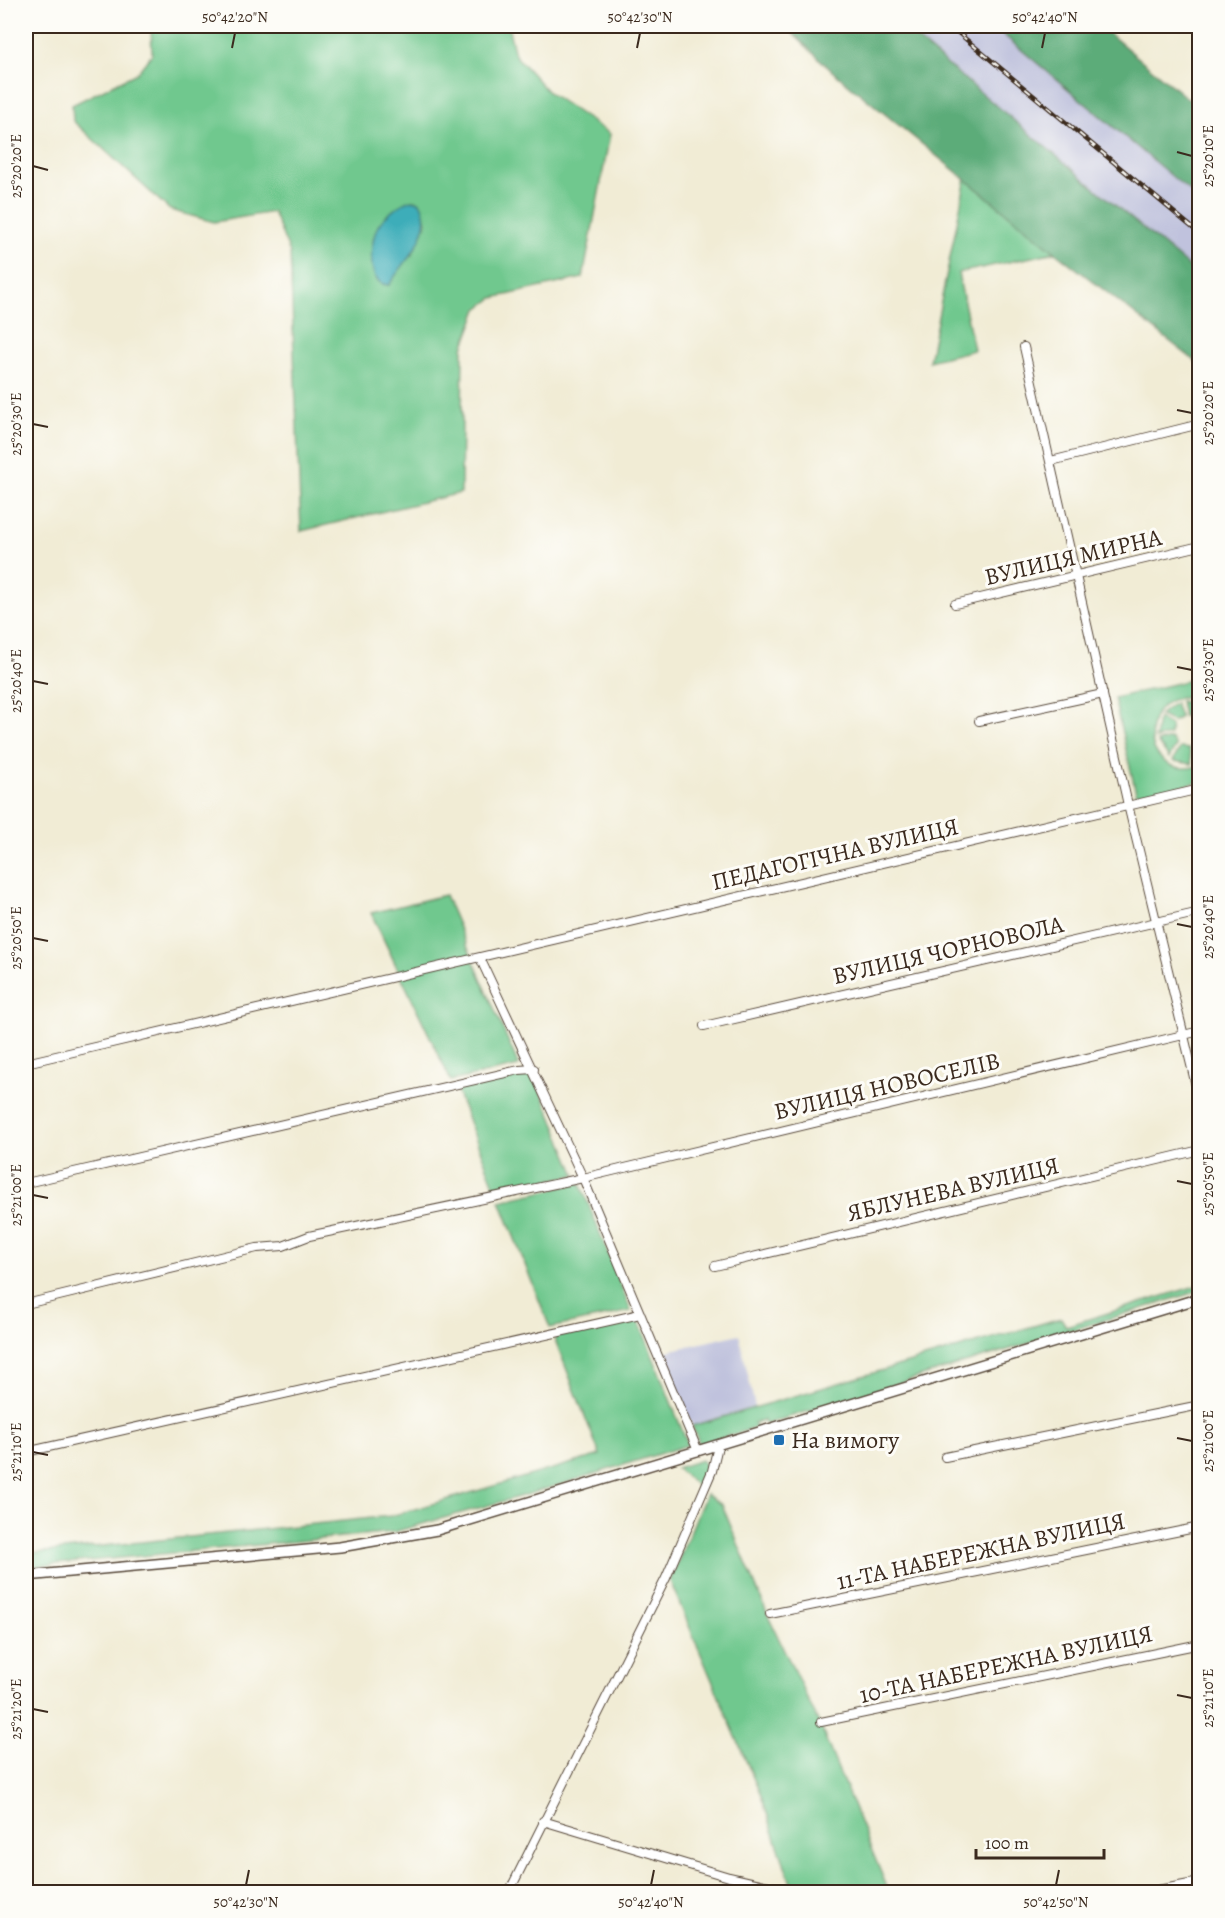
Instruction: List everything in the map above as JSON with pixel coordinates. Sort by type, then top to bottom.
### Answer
[{"type":"street","points":[[1024,346],[1128,805],[1200,1102]]},
{"type":"street","points":[[1051,461],[1200,424]]},
{"type":"street","name":"ВУЛИЦЯ МИРНА","points":[[956,604],[1200,546]]},
{"type":"street","points":[[979,721],[1103,694]]},
{"type":"street","name":"ПЕДАГОГІЧНА ВУЛИЦЯ","points":[[26,1063],[1200,789]]},
{"type":"street","name":"ВУЛИЦЯ ЧОРНОВОЛА","points":[[704,1026],[1200,912]]},
{"type":"street","points":[[480,958],[534,1069],[583,1178],[698,1452]]},
{"type":"street","name":"ВУЛИЦЯ НОВОСЕЛІВ","points":[[26,1304],[257,1248],[283,1246],[309,1236],[583,1178],[1200,1031]]},
{"type":"street","points":[[26,1183],[519,1070],[534,1069]]},
{"type":"street","name":"ЯБЛУНЕВА ВУЛИЦЯ","points":[[715,1266],[1200,1150]]},
{"type":"street","points":[[26,1576],[340,1547],[437,1530],[1200,1298]]},
{"type":"street","points":[[26,1452],[640,1314]]},
{"type":"street","points":[[945,1457],[1200,1405]]},
{"type":"street","points":[[509,1893],[666,1578],[712,1471],[718,1446]]},
{"type":"street","name":"11-ТА НАБЕРЕЖНА ВУЛИЦЯ","points":[[770,1614],[1200,1527]]},
{"type":"street","name":"10-ТА НАБЕРЕЖНА ВУЛИЦЯ","points":[[821,1722],[1200,1644]]},
{"type":"street","points":[[543,1821],[729,1877],[791,1891]]},
{"type":"street","points":[[1147,1893],[1200,1882]]},
{"type":"shaded area","points":[[901,26],[993,26],[1039,63],[1199,199],[1199,275]]},
{"type":"shaded area","points":[[739,1334],[755,1407],[692,1426],[660,1353]]},
{"type":"green space","points":[[151,26],[508,26],[515,55],[548,92],[610,134],[583,278],[493,298],[478,309],[463,348],[461,493],[301,531],[290,253],[273,212],[214,222],[170,210],[73,121],[72,105],[137,73],[152,54]],"holes":[[[412,200],[415,200],[426,220],[412,255],[406,259],[389,285],[374,245],[378,228],[384,219]]]},
{"type":"green space","points":[[785,26],[901,26],[1199,275],[1199,364],[1055,252],[832,71]]},
{"type":"green space","points":[[993,26],[1100,26],[1199,108],[1199,199]]},
{"type":"green space","points":[[966,178],[1055,252],[958,273],[974,350],[929,361]]},
{"type":"green space","points":[[1199,678],[1199,700],[1179,698],[1164,705],[1155,717],[1151,733],[1154,748],[1163,760],[1178,767],[1199,766],[1199,782],[1144,795],[1136,793],[1114,698]]},
{"type":"green space","points":[[1180,701],[1199,705],[1193,718],[1183,716]]},
{"type":"green space","points":[[1175,703],[1180,717],[1173,722],[1159,715]]},
{"type":"green space","points":[[1158,718],[1171,726],[1170,735],[1155,739]]},
{"type":"green space","points":[[1171,739],[1176,746],[1169,758],[1157,742]]},
{"type":"green space","points":[[1180,748],[1189,749],[1192,764],[1173,761]]},
{"type":"green space","points":[[445,895],[519,1066],[451,1081],[371,913]]},
{"type":"green space","points":[[533,1073],[576,1175],[496,1190],[456,1089]]},
{"type":"green space","points":[[580,1183],[631,1311],[550,1328],[500,1201]]},
{"type":"green space","points":[[1199,1285],[1199,1291],[766,1424],[764,1420],[754,1423],[755,1428],[700,1444],[692,1426],[1061,1318],[1066,1326]]},
{"type":"green space","points":[[638,1319],[688,1445],[529,1494],[394,1532],[26,1567],[26,1554],[391,1516],[600,1455],[554,1337]]},
{"type":"green space","points":[[701,1460],[709,1470],[700,1488],[676,1468]]},
{"type":"green space","points":[[706,1494],[722,1505],[769,1618],[819,1723],[889,1892],[794,1892],[761,1796],[670,1581]]},
{"type":"water","points":[[411,200],[420,202],[424,213],[422,236],[389,285],[381,283],[373,270],[372,251],[375,233],[388,214]]},
{"type":"railway","points":[[950,26],[1200,234]]},
{"type":"place","name":"На вимогу","points":[[779,1440]]}]
